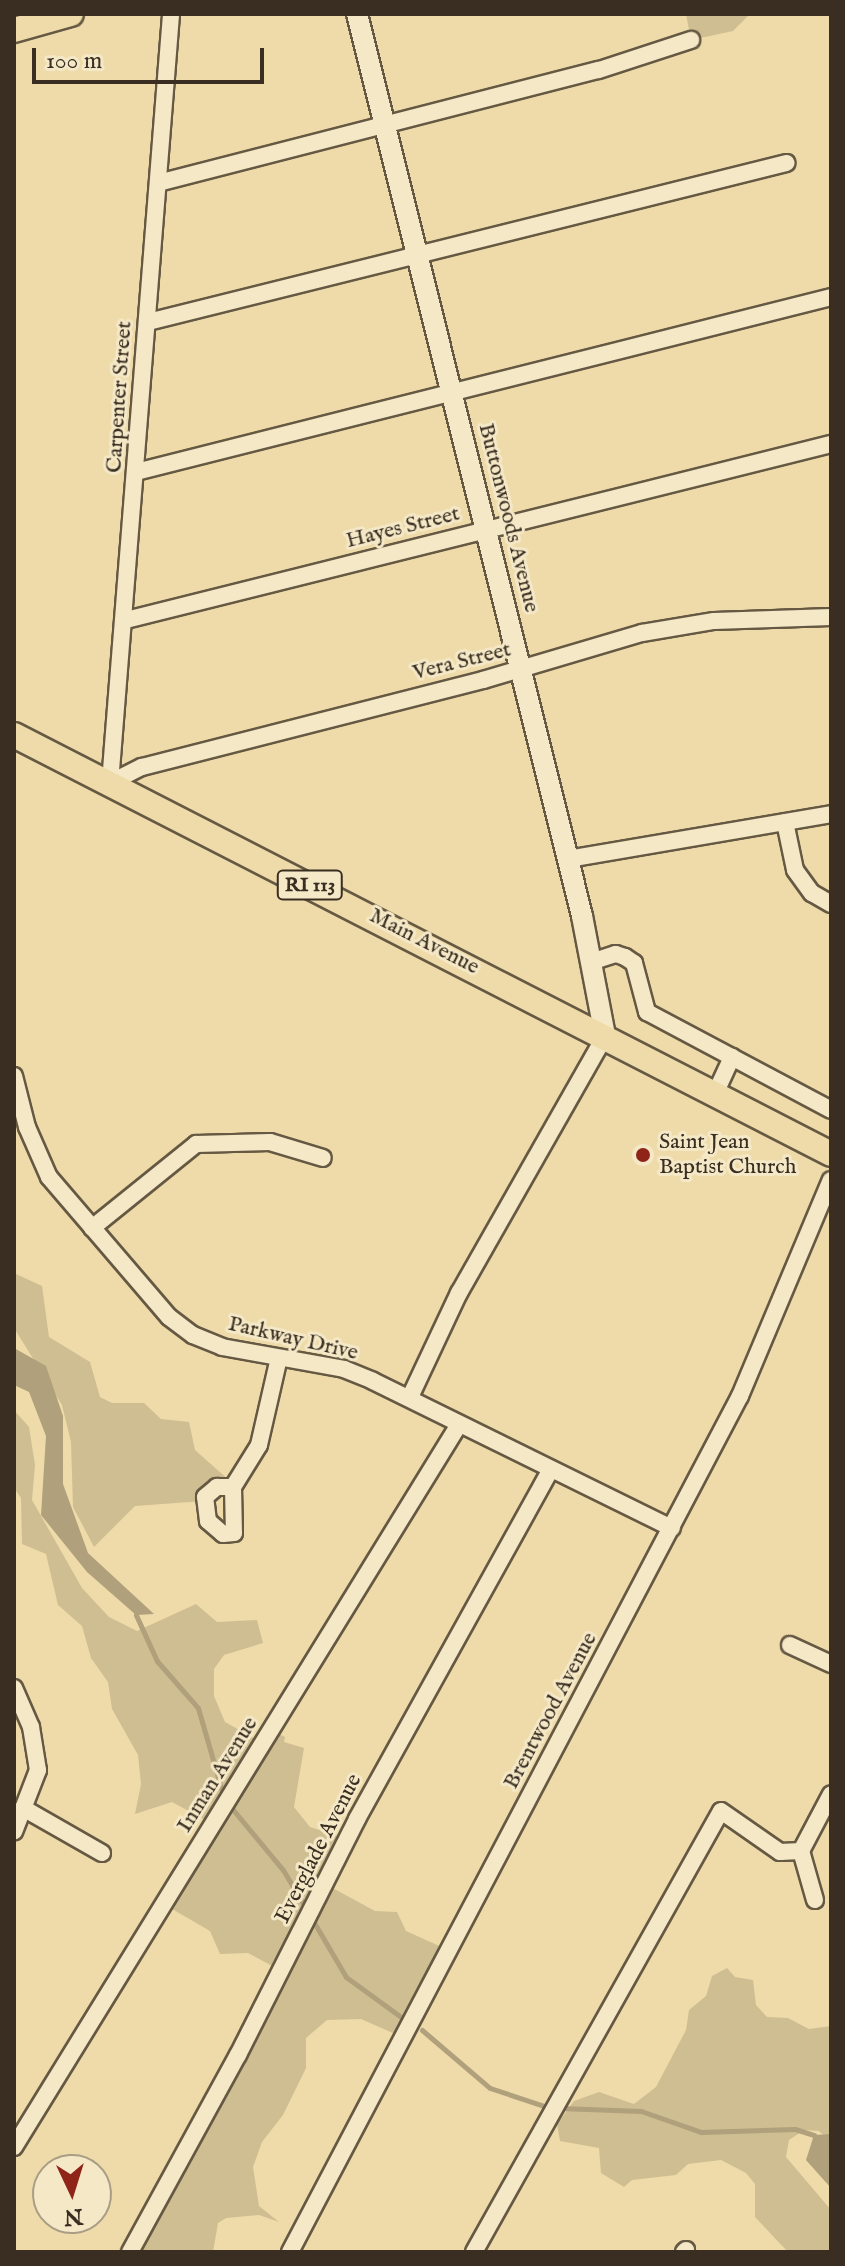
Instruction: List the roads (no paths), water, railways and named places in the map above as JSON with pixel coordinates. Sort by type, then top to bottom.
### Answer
[{"type":"main road","points":[[14,30],[71,14]]},
{"type":"main road","name":"Main Avenue","points":[[14,735],[831,1154]]},
{"type":"street","name":"Carpenter Street","points":[[110,783],[126,620],[171,14]]},
{"type":"street","name":"Buttonwoods Avenue","points":[[357,14],[522,669],[568,859],[605,1036]]},
{"type":"street","points":[[158,183],[599,70],[691,40]]},
{"type":"street","points":[[148,322],[786,163]]},
{"type":"street","points":[[136,472],[831,297]]},
{"type":"street","name":"Hayes Street","points":[[126,620],[831,444]]},
{"type":"street","name":"Vera Street","points":[[110,783],[142,767],[692,623],[831,617]]},
{"type":"street","points":[[568,859],[831,814]]},
{"type":"street","points":[[785,822],[795,870],[812,893],[831,904]]},
{"type":"street","points":[[591,962],[616,954],[625,957],[634,963],[647,1012],[831,1110]]},
{"type":"street","points":[[410,1397],[459,1293],[605,1036]]},
{"type":"street","points":[[715,1094],[732,1057]]},
{"type":"street","name":"Parkway Drive","points":[[14,1076],[27,1127],[49,1177],[169,1317],[193,1335],[222,1347],[344,1369],[410,1397],[458,1426],[672,1528]]},
{"type":"street","points":[[92,1228],[196,1144],[270,1142],[323,1158]]},
{"type":"street","name":"Brentwood Avenue","points":[[290,2252],[672,1528],[756,1362],[792,1262],[831,1180]]},
{"type":"street","points":[[233,1487],[265,1430],[279,1358]]},
{"type":"street","name":"Inman Avenue","points":[[14,2147],[458,1426]]},
{"type":"street","name":"Everglade Avenue","points":[[130,2252],[238,2055],[357,1819],[551,1469]]},
{"type":"street","points":[[790,1645],[831,1664]]},
{"type":"street","points":[[14,1688],[31,1727],[38,1770],[14,1832]]},
{"type":"street","points":[[815,1900],[801,1851],[831,1794]]},
{"type":"street","points":[[23,1808],[102,1853]]},
{"type":"street","points":[[474,2252],[721,1811],[780,1852],[801,1851]]},
{"type":"waterway","points":[[136,1615],[157,1661],[198,1708],[224,1798]]},
{"type":"waterway","points":[[230,1806],[283,1870],[307,1910]]},
{"type":"waterway","points":[[312,1919],[346,1977],[401,2017]]},
{"type":"waterway","points":[[422,2030],[490,2088],[550,2108]]},
{"type":"waterway","points":[[560,2108],[641,2111],[701,2132],[795,2129],[814,2135]]},
{"type":"place","name":"Saint Jean Baptist Church","points":[[643,1155]]}]
